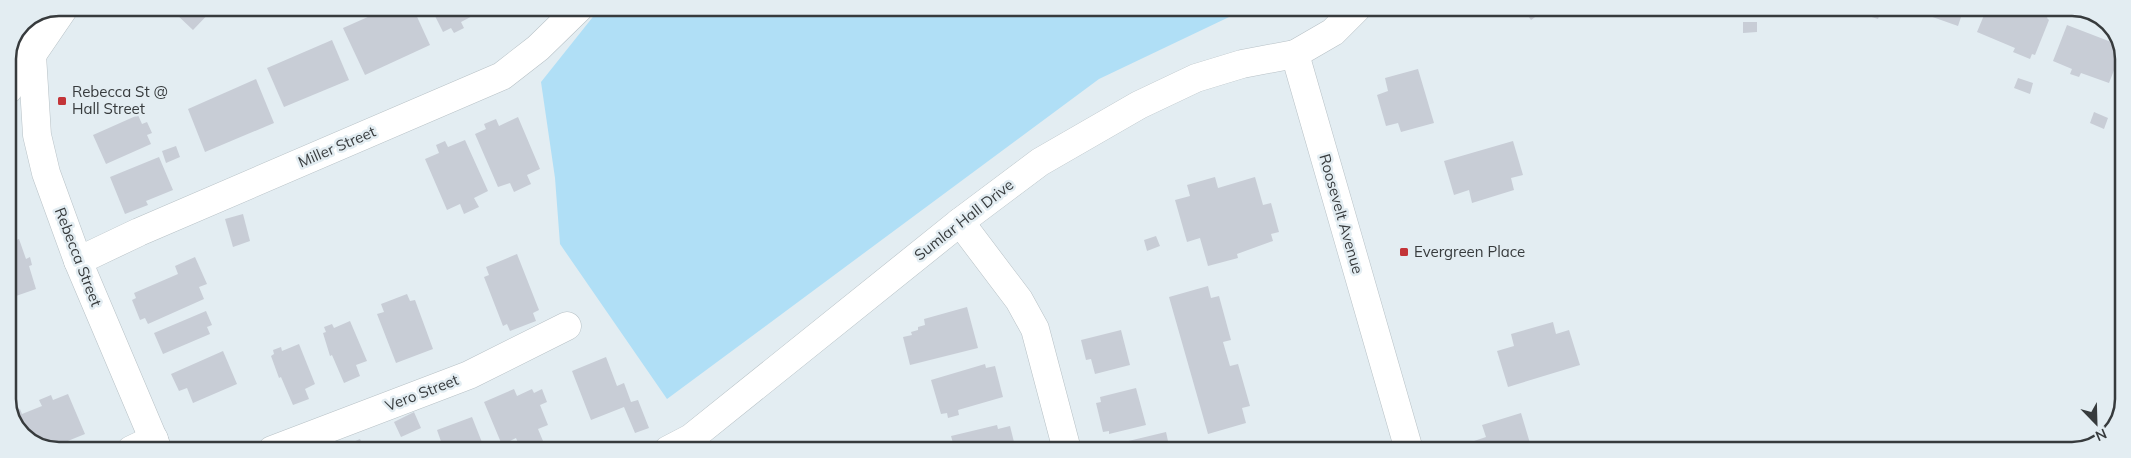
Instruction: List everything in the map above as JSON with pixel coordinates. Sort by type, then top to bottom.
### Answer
[{"type":"street","points":[[16,78],[59,16]]},
{"type":"street","name":"Miller Street","points":[[78,261],[139,232],[502,76],[538,48],[571,16]]},
{"type":"street","points":[[1295,54],[1333,32],[1350,16]]},
{"type":"street","name":"Rebecca Street","points":[[28,30],[32,55],[36,135],[46,173],[146,442]]},
{"type":"street","name":"Sumlar Hall Drive","points":[[683,442],[691,438],[960,222],[1040,162],[1139,105],[1196,78],[1242,64],[1295,54]]},
{"type":"street","name":"Roosevelt Avenue","points":[[1295,54],[1407,442]]},
{"type":"street","points":[[960,222],[1019,300],[1035,328],[1065,442]]},
{"type":"street","name":"Vero Street","points":[[293,442],[469,375],[567,326]]},
{"type":"shaded area","points":[[594,16],[1231,16],[1099,79],[667,399],[560,244],[555,178],[541,82]]},
{"type":"building","points":[[178,16],[206,16],[193,30]]},
{"type":"building","points":[[370,16],[417,16],[430,45],[365,75],[343,28]]},
{"type":"building","points":[[435,16],[472,16],[461,22],[464,28],[454,33],[451,28],[443,32]]},
{"type":"building","points":[[1528,16],[1537,16],[1531,20]]},
{"type":"building","points":[[1868,16],[1879,16],[1878,19]]},
{"type":"building","points":[[1930,16],[1961,16],[1958,26]]},
{"type":"building","points":[[1984,16],[2048,16],[2049,20],[2035,55],[2032,54],[2030,59],[2013,52],[2015,48],[1977,32]]},
{"type":"building","points":[[1743,22],[1757,22],[1757,32],[1743,33]]},
{"type":"building","points":[[2067,25],[2112,42],[2115,56],[2115,68],[2109,83],[2081,73],[2079,77],[2070,74],[2072,69],[2053,61]]},
{"type":"building","points":[[332,40],[349,80],[284,107],[267,68]]},
{"type":"building","points":[[1418,69],[1434,123],[1401,132],[1398,123],[1386,126],[1377,95],[1388,91],[1385,78]]},
{"type":"building","points":[[2018,78],[2033,83],[2030,94],[2014,88]]},
{"type":"building","points":[[256,79],[274,123],[205,152],[188,109]]},
{"type":"building","points":[[2094,112],[2108,118],[2104,129],[2090,123]]},
{"type":"building","points":[[138,115],[142,124],[147,122],[152,133],[147,135],[151,144],[106,164],[93,135]]},
{"type":"building","points":[[518,117],[540,169],[527,175],[531,184],[514,192],[510,183],[498,187],[475,134],[486,129],[484,124],[496,119],[499,126]]},
{"type":"building","points":[[465,140],[488,191],[474,198],[479,207],[464,214],[460,204],[447,210],[425,159],[439,153],[436,145],[445,141],[448,147]]},
{"type":"building","points":[[1513,141],[1523,175],[1511,178],[1514,190],[1472,203],[1469,190],[1454,195],[1444,161]]},
{"type":"building","points":[[176,146],[180,157],[166,163],[162,151]]},
{"type":"building","points":[[159,157],[173,190],[146,201],[148,205],[125,214],[110,177]]},
{"type":"building","points":[[1215,177],[1218,188],[1255,177],[1263,205],[1271,203],[1279,232],[1271,234],[1273,241],[1237,254],[1238,258],[1208,266],[1200,238],[1187,242],[1175,200],[1190,196],[1187,185]]},
{"type":"building","points":[[243,214],[250,241],[233,247],[225,219]]},
{"type":"building","points":[[1156,236],[1160,246],[1147,251],[1144,240]]},
{"type":"building","points":[[19,239],[26,259],[30,257],[32,265],[29,266],[36,289],[16,296],[16,240]]},
{"type":"building","points":[[517,254],[539,310],[533,313],[536,321],[510,331],[507,324],[503,326],[484,277],[489,275],[486,267]]},
{"type":"building","points":[[195,257],[207,284],[199,287],[204,299],[148,324],[145,318],[140,320],[132,300],[136,298],[134,293],[178,274],[175,266]]},
{"type":"building","points":[[1208,286],[1211,298],[1219,296],[1231,340],[1223,342],[1230,366],[1238,364],[1250,406],[1242,408],[1246,423],[1208,434],[1169,297]]},
{"type":"building","points":[[407,294],[410,301],[415,300],[433,349],[396,363],[377,314],[384,312],[381,304]]},
{"type":"building","points":[[967,307],[978,348],[910,365],[903,337],[912,335],[911,332],[925,325],[924,319]]},
{"type":"building","points":[[206,311],[212,325],[207,327],[210,334],[163,354],[154,333]]},
{"type":"building","points":[[350,321],[367,361],[356,365],[360,376],[344,383],[332,355],[330,356],[323,333],[326,332],[324,327],[332,324],[334,328]]},
{"type":"building","points":[[1553,322],[1556,334],[1569,330],[1580,365],[1508,387],[1497,351],[1514,346],[1511,334]]},
{"type":"building","points":[[1121,330],[1130,365],[1095,374],[1091,359],[1086,360],[1081,340]]},
{"type":"building","points":[[299,344],[315,384],[305,389],[309,399],[293,405],[281,377],[279,378],[271,356],[274,354],[273,350],[281,347],[282,351]]},
{"type":"building","points":[[223,351],[237,384],[193,403],[187,388],[179,391],[171,374]]},
{"type":"building","points":[[606,357],[617,386],[624,383],[631,402],[638,400],[649,428],[635,433],[624,407],[591,420],[572,371]]},
{"type":"building","points":[[985,364],[986,368],[995,366],[1003,397],[958,410],[959,415],[948,418],[947,413],[941,414],[931,380]]},
{"type":"building","points":[[1136,388],[1146,425],[1109,434],[1109,431],[1103,432],[1096,403],[1101,402],[1100,397]]},
{"type":"building","points":[[514,389],[517,396],[532,389],[534,393],[542,389],[547,402],[540,405],[548,425],[538,429],[543,441],[518,442],[516,438],[508,442],[501,442],[484,402]]},
{"type":"building","points":[[68,394],[85,434],[65,442],[50,441],[33,433],[23,423],[18,410],[20,409],[22,414],[42,406],[39,400],[51,395],[53,400]]},
{"type":"building","points":[[414,412],[421,428],[401,437],[394,422]]},
{"type":"building","points":[[1521,413],[1530,442],[1474,442],[1486,437],[1482,425]]},
{"type":"building","points":[[472,417],[482,442],[441,442],[437,430]]},
{"type":"building","points":[[997,425],[998,429],[1010,426],[1014,442],[953,442],[951,436]]},
{"type":"building","points":[[1166,432],[1168,442],[1124,442]]},
{"type":"place","name":"Rebecca St @ Hall Street","points":[[62,101]]},
{"type":"place","name":"Evergreen Place","points":[[1404,252]]}]
